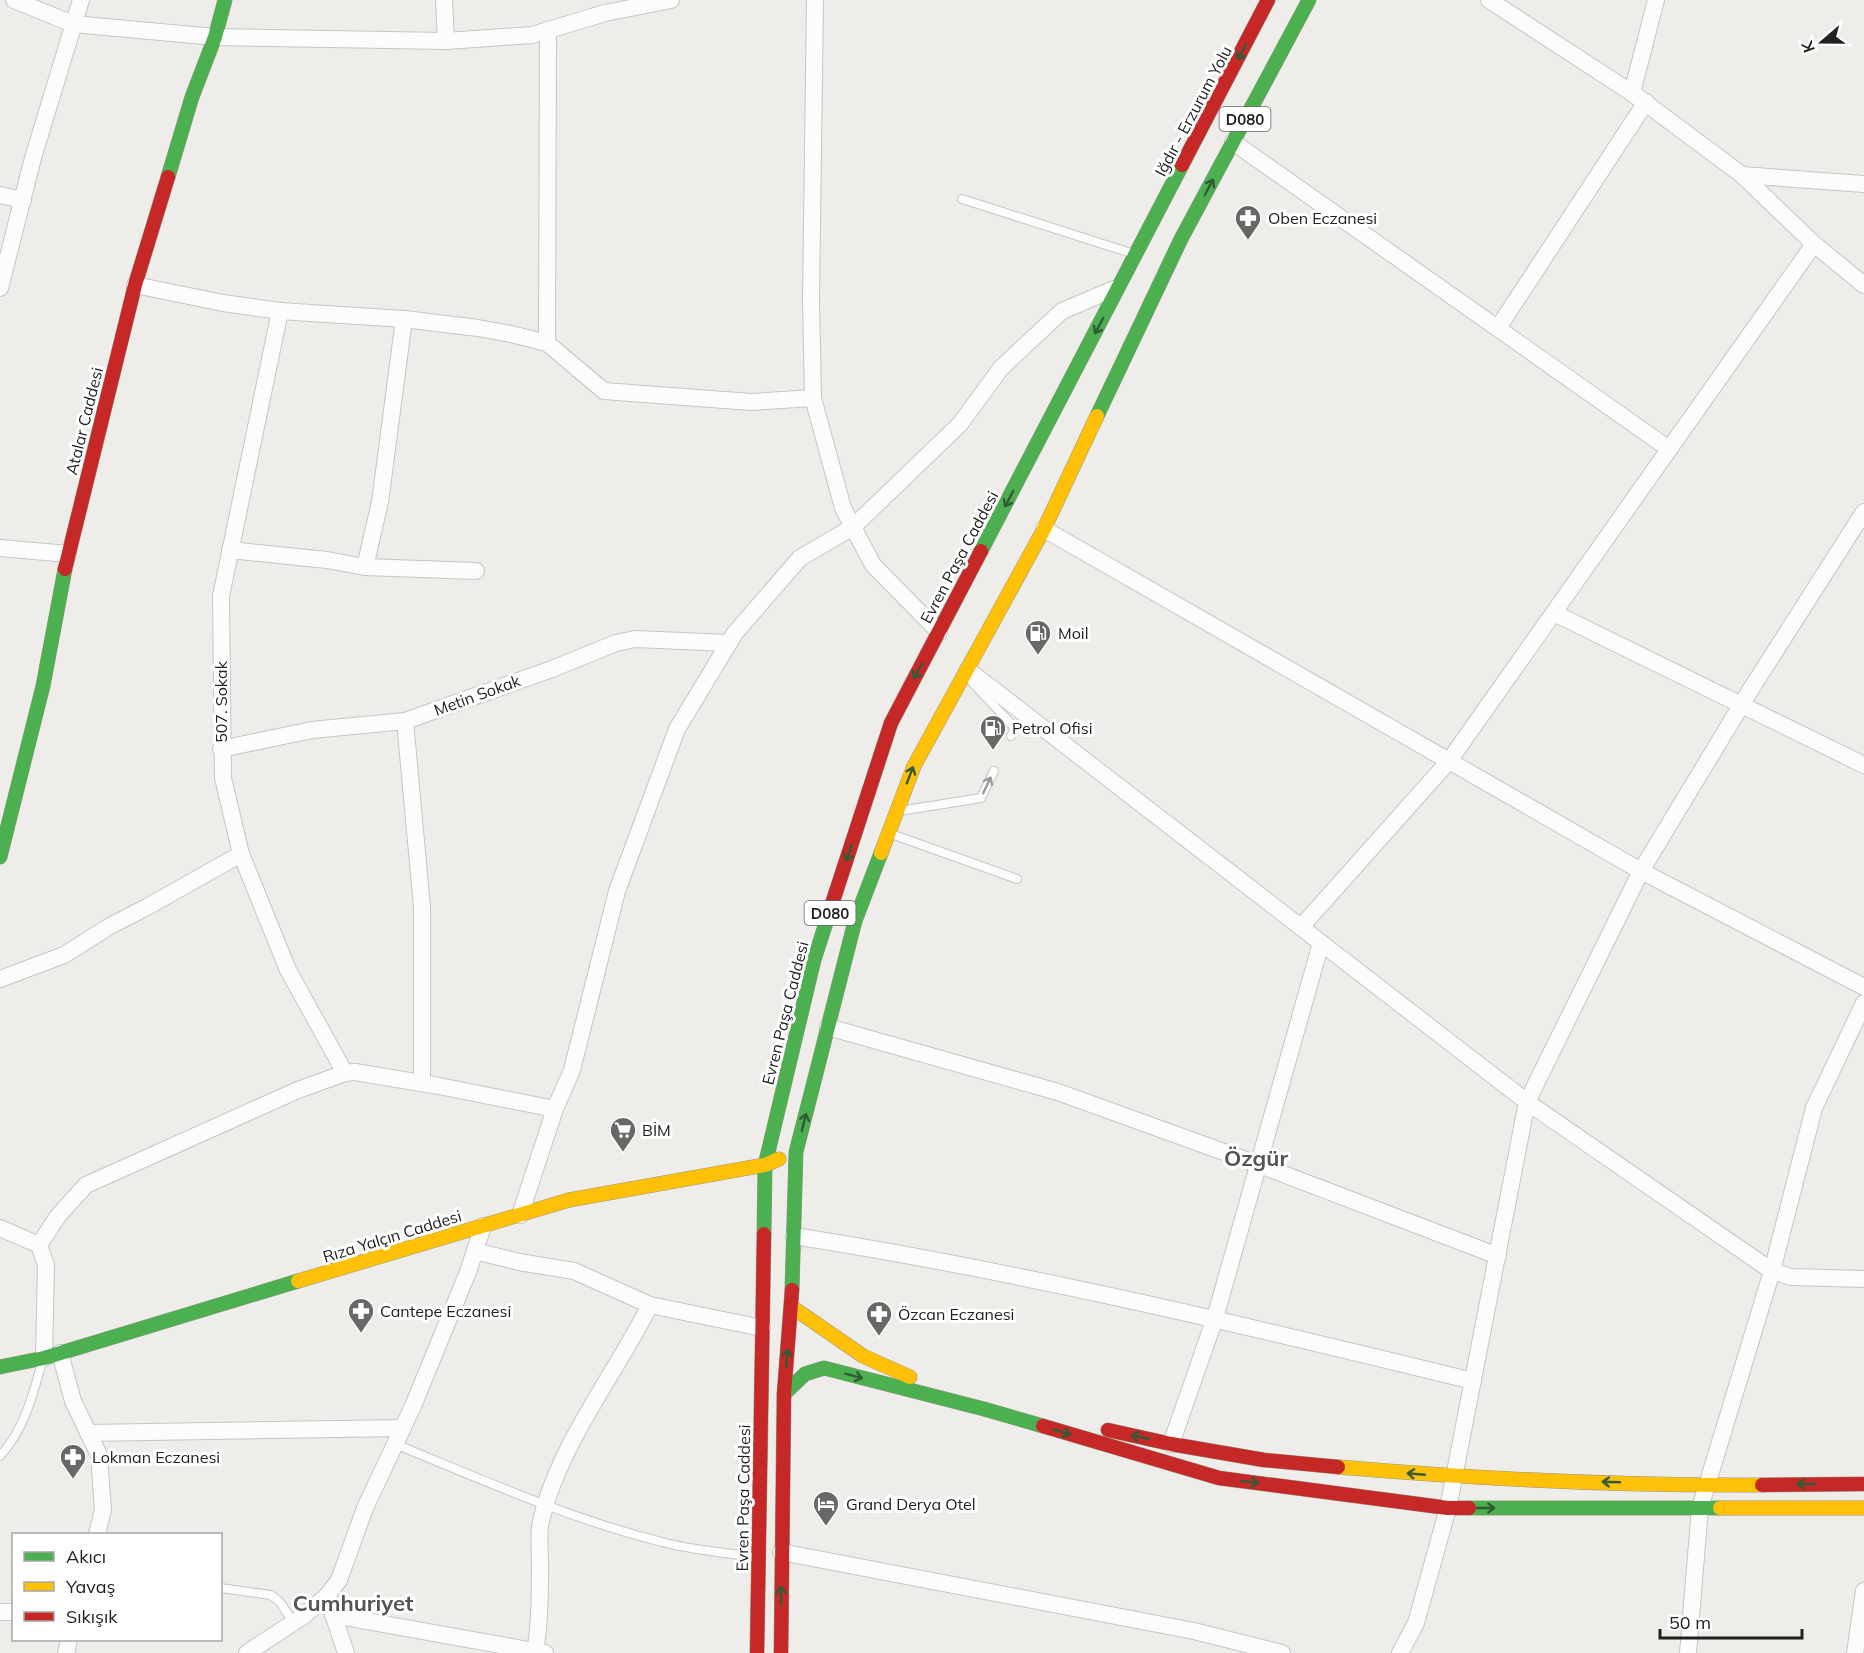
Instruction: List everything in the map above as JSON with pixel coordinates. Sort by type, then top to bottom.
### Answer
[{"type":"main road","name":"Atalar Caddesi","points":[[0,857],[44,686],[68,554],[135,285],[192,97],[215,37],[225,0]]},
{"type":"main road","name":"Iğdır - Erzurum Yolu","points":[[1146,237],[1268,0]]},
{"type":"main road","name":"D080","points":[[781,1653],[780,1552],[784,1394],[792,1307],[796,1152],[855,921],[914,766],[1044,529],[1181,239],[1309,0]]},
{"type":"main road","name":"Evren Paşa Caddesi","points":[[757,1653],[765,1165],[814,960],[891,723],[1146,237]]},
{"type":"main road","name":"Rıza Yalçın Caddesi","points":[[0,1367],[52,1355],[569,1200],[765,1165],[796,1152]]},
{"type":"main road","points":[[792,1307],[852,1350],[892,1371],[1021,1409],[1171,1444],[1264,1460],[1455,1477],[1707,1485],[1864,1484]]},
{"type":"main road","points":[[784,1394],[805,1374],[824,1368],[984,1409],[1219,1478],[1449,1508],[1864,1508]]},
{"type":"street","points":[[14,0],[73,24],[215,37],[446,41],[532,35],[605,6],[671,0]]},
{"type":"street","points":[[0,288],[33,158],[81,0]]},
{"type":"street","points":[[444,0],[446,41]]},
{"type":"street","points":[[815,0],[811,300],[813,398],[843,507],[873,565],[939,632]]},
{"type":"street","points":[[1489,0],[1639,97],[1742,175],[1814,244],[1864,285]]},
{"type":"street","points":[[1498,328],[1639,97],[1656,0]]},
{"type":"street","points":[[548,30],[548,343]]},
{"type":"street","points":[[1233,142],[1669,449]]},
{"type":"street","points":[[1742,175],[1864,184]]},
{"type":"street","points":[[0,195],[23,200]]},
{"type":"street","points":[[1301,927],[1449,762],[1814,244]]},
{"type":"street","points":[[135,285],[223,303],[280,311],[404,319],[478,328],[548,343],[604,391],[751,402],[813,398]]},
{"type":"street","points":[[520,1215],[555,1109],[572,1070],[617,891],[677,729],[735,633],[800,558],[853,527],[960,424],[1001,368],[1062,311],[1120,286]]},
{"type":"street","name":"507. Sokak","points":[[280,311],[221,596],[223,778],[241,854],[288,970],[345,1073]]},
{"type":"street","points":[[365,567],[380,502],[404,319]]},
{"type":"street","points":[[1400,1653],[1416,1623],[1449,1508],[1527,1102],[1641,871],[1864,512]]},
{"type":"street","points":[[1044,529],[1641,871],[1864,987]]},
{"type":"street","points":[[0,548],[68,554]]},
{"type":"street","points":[[230,550],[327,560],[365,567],[476,571]]},
{"type":"street","points":[[1554,613],[1864,765]]},
{"type":"street","name":"Metin Sokak","points":[[221,749],[312,730],[405,721],[635,639],[729,643]]},
{"type":"street","points":[[967,672],[1527,1102],[1772,1271],[1791,1277],[1864,1279]]},
{"type":"street","points":[[405,721],[422,907],[422,1082]]},
{"type":"street","points":[[0,979],[64,955],[110,926],[241,854]]},
{"type":"street","points":[[1171,1444],[1215,1318],[1321,943]]},
{"type":"street","points":[[1688,1653],[1700,1508],[1772,1271],[1814,1108],[1864,1003]]},
{"type":"street","points":[[828,1027],[1058,1092],[1257,1164],[1498,1256]]},
{"type":"street","points":[[39,1245],[57,1216],[86,1185],[298,1090],[345,1073],[355,1072],[422,1082],[555,1109]]},
{"type":"street","points":[[247,1653],[327,1596],[339,1580],[365,1509],[403,1428],[468,1272],[483,1226]]},
{"type":"street","points":[[0,1228],[39,1245],[46,1265],[52,1355],[99,1455],[103,1510],[96,1533]]},
{"type":"street","points":[[794,1236],[899,1253],[1215,1318],[1473,1381]]},
{"type":"street","points":[[475,1251],[574,1272],[650,1305],[762,1328]]},
{"type":"street","points":[[333,1615],[539,1652],[540,1522],[555,1475],[588,1414],[631,1343],[650,1305]]},
{"type":"street","points":[[88,1433],[403,1428]]},
{"type":"street","points":[[780,1552],[1194,1630],[1282,1653]]},
{"type":"street","points":[[1856,1653],[1862,1626],[1864,1591]]},
{"type":"street","points":[[327,1596],[345,1653]]},
{"type":"lane","points":[[962,199],[1137,255]]},
{"type":"lane","points":[[967,672],[1015,728],[1011,736]]},
{"type":"lane","points":[[896,812],[981,798],[994,771]]},
{"type":"lane","points":[[888,833],[1017,879]]},
{"type":"lane","points":[[0,1456],[17,1434],[52,1355]]},
{"type":"lane","points":[[395,1444],[546,1506],[664,1543],[759,1558]]},
{"type":"lane","points":[[222,1588],[271,1595],[280,1602],[293,1622]]},
{"type":"traffic: fast","points":[[168,177],[192,97],[215,37],[225,0]]},
{"type":"traffic: fast","points":[[1097,416],[1181,239],[1309,0]]},
{"type":"traffic: fast","points":[[981,551],[1182,165]]},
{"type":"traffic: fast","points":[[0,857],[43,686],[65,569]]},
{"type":"traffic: fast","points":[[792,1290],[796,1152],[855,921],[881,853]]},
{"type":"traffic: fast","points":[[764,1234],[765,1165],[814,960],[833,901]]},
{"type":"traffic: fast","points":[[0,1367],[44,1358],[298,1281]]},
{"type":"traffic: fast","points":[[784,1394],[805,1374],[824,1368],[1043,1426]]},
{"type":"traffic: fast","points":[[1469,1508],[1720,1508]]},
{"type":"traffic: slow","points":[[881,853],[914,766],[1044,529],[1097,416]]},
{"type":"traffic: slow","points":[[298,1281],[569,1200],[765,1165],[779,1159]]},
{"type":"traffic: slow","points":[[792,1307],[863,1356],[910,1377]]},
{"type":"traffic: slow","points":[[1338,1467],[1550,1481],[1762,1485]]},
{"type":"traffic: slow","points":[[1720,1508],[1864,1508]]},
{"type":"traffic: jam","points":[[1182,165],[1268,0]]},
{"type":"traffic: jam","points":[[65,569],[135,285],[168,177]]},
{"type":"traffic: jam","points":[[833,901],[891,723],[981,551]]},
{"type":"traffic: jam","points":[[757,1653],[764,1234]]},
{"type":"traffic: jam","points":[[781,1653],[784,1394],[792,1290]]},
{"type":"traffic: jam","points":[[1043,1426],[1219,1478],[1448,1508],[1469,1508]]},
{"type":"traffic: jam","points":[[1108,1430],[1171,1444],[1264,1460],[1338,1467]]},
{"type":"traffic: jam","points":[[1762,1485],[1864,1484]]},
{"type":"place","name":"Oben Eczanesi","points":[[1248,241]]},
{"type":"place","name":"Moil","points":[[1038,656]]},
{"type":"place","name":"Petrol Ofisi","points":[[993,751]]},
{"type":"place","name":"BİM","points":[[623,1153]]},
{"type":"place","name":"Cantepe Eczanesi","points":[[361,1334]]},
{"type":"place","name":"Özcan Eczanesi","points":[[879,1337]]},
{"type":"place","name":"Lokman Eczanesi","points":[[73,1480]]},
{"type":"place","name":"Grand Derya Otel","points":[[826,1527]]},
{"type":"district","name":"Özgür","points":[[1256,1158]]},
{"type":"district","name":"Cumhuriyet","points":[[353,1603]]}]
